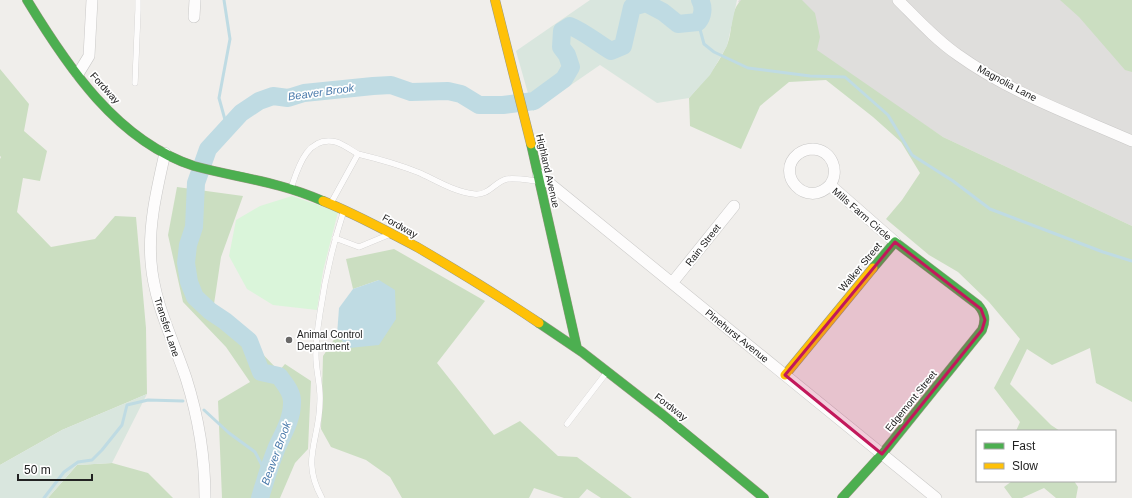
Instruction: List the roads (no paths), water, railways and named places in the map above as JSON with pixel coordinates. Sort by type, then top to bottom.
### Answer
[{"type":"street","name":"Fordway","points":[[27,0],[60,52],[114,114],[129,128],[165,153],[193,165],[290,189],[331,203],[392,233],[498,296],[577,348],[702,445],[764,498]]},
{"type":"street","points":[[78,74],[89,56],[92,0]]},
{"type":"street","points":[[194,17],[195,0]]},
{"type":"street","name":"Highland Avenue","points":[[495,0],[539,178],[577,348]]},
{"type":"street","name":"Magnolia Lane","points":[[898,0],[945,45],[984,73],[1019,91],[1132,141]]},
{"type":"street","name":"Mills Farm Circle","points":[[810,149],[818,150],[828,156],[833,163],[835,170],[834,178],[830,186],[824,191],[816,194],[805,193],[798,189],[793,182],[790,171],[796,157],[802,152],[810,149]]},
{"type":"street","name":"Transfer Lane","points":[[165,153],[152,216],[150,239],[151,262],[154,284],[160,308],[185,377],[198,423],[205,469],[205,498]]},
{"type":"street","name":"Pinehurst Avenue","points":[[539,178],[672,283],[936,498]]},
{"type":"street","name":"Mills Farm Circle","points":[[830,186],[895,242]]},
{"type":"street","name":"Rain Street","points":[[672,283],[734,206]]},
{"type":"street","name":"Walker Street","points":[[784,374],[895,242],[978,305],[983,312]]},
{"type":"street","name":"Edgemont Street","points":[[842,498],[882,454],[982,330],[985,320],[983,312]]},
{"type":"lane","points":[[135,83],[138,0]]},
{"type":"lane","points":[[290,189],[307,150],[320,143],[329,141],[337,142],[358,154],[386,160],[418,172],[460,191],[476,195],[490,191],[499,183],[506,180],[539,178]]},
{"type":"lane","points":[[331,203],[358,154]]},
{"type":"lane","points":[[322,498],[314,482],[311,465],[311,458],[318,426],[320,401],[316,346],[324,285],[335,238],[344,209]]},
{"type":"lane","points":[[335,238],[359,247],[392,233]]},
{"type":"lane","points":[[568,424],[608,372]]},
{"type":"water","points":[[379,280],[395,290],[396,319],[379,345],[349,348],[337,335],[339,308],[353,289]]},
{"type":"waterway","points":[[224,0],[230,39],[219,98],[227,127]]},
{"type":"waterway","name":"Beaver Brook","points":[[260,498],[274,453],[289,421],[292,409],[292,399],[288,389],[279,376],[261,372],[249,341],[225,321],[210,311],[195,297],[189,282],[186,263],[188,245],[194,227],[196,183],[208,149],[241,113],[259,101],[273,96],[288,98],[304,93],[391,85],[411,92],[448,91],[461,94],[479,105],[503,105],[534,101],[564,79],[571,67],[567,55],[561,47],[562,31],[570,26],[581,31],[611,51],[623,46],[632,7],[646,3],[663,12],[678,24],[698,22],[702,11],[700,0]]},
{"type":"waterway","points":[[698,22],[704,44],[714,52],[748,68],[810,76],[845,77],[888,115],[912,155],[953,181],[990,209],[1103,252],[1132,261]]},
{"type":"waterway","points":[[44,498],[64,472],[78,462],[92,460],[102,450],[122,425],[127,405],[148,400],[183,401]]},
{"type":"waterway","points":[[204,410],[229,433],[255,452],[267,475]]},
{"type":"place","name":"Animal Control Department","points":[[289,340]]}]
